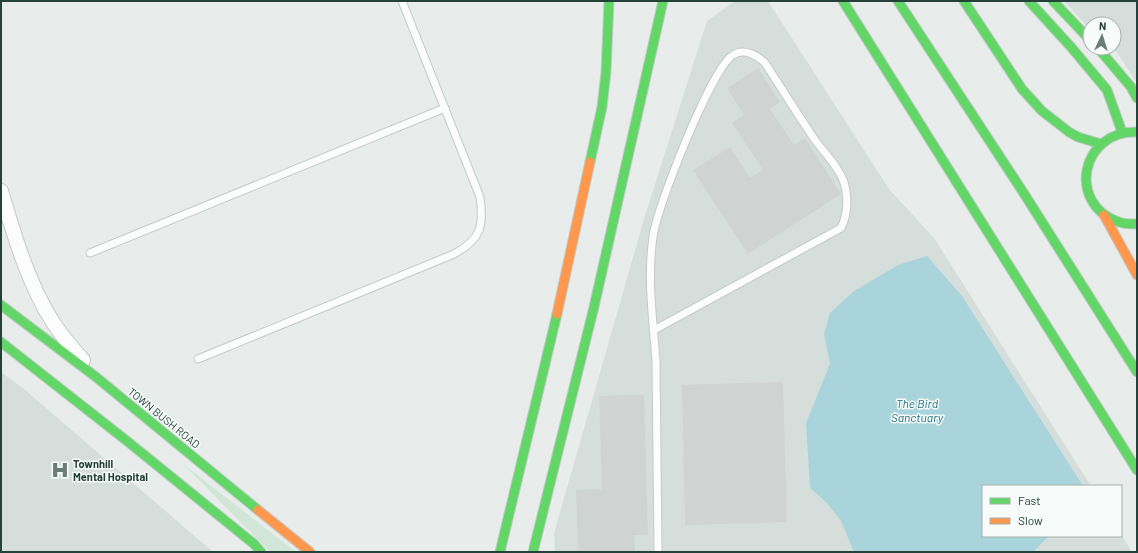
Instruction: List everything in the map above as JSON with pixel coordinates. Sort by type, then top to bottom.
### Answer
[{"type":"main road","points":[[500,552],[550,348],[602,107],[606,72],[609,1]]},
{"type":"main road","points":[[533,552],[594,307],[664,1]]},
{"type":"main road","points":[[843,1],[1137,470]]},
{"type":"main road","points":[[898,1],[1023,192],[1137,372]]},
{"type":"main road","points":[[964,1],[1022,89],[1042,111],[1069,132],[1078,137],[1101,144]]},
{"type":"main road","points":[[1029,1],[1072,47],[1107,90],[1122,132]]},
{"type":"main road","points":[[1053,1],[1082,32]]},
{"type":"main road","points":[[1105,56],[1134,88],[1137,98]]},
{"type":"main road","points":[[1137,132],[1122,132],[1101,144],[1089,160],[1085,180],[1091,200],[1104,215],[1137,275]]},
{"type":"main road","points":[[1104,215],[1116,222],[1130,225],[1137,224]]},
{"type":"main road","name":"TOWN BUSH ROAD","points":[[1,305],[96,377],[310,552]]},
{"type":"main road","points":[[1,342],[133,446],[254,544],[261,552]]},
{"type":"street","points":[[1,191],[19,248],[41,302],[55,325],[96,377]]},
{"type":"lane","points":[[198,359],[454,254],[471,244],[478,233],[481,220],[480,197],[446,108],[402,1]]},
{"type":"lane","points":[[654,330],[841,228],[844,222],[846,216],[845,187],[840,175],[815,140],[765,63],[754,54],[735,54],[727,60],[703,101],[664,197],[653,236],[651,278],[654,330],[656,361],[658,552]]},
{"type":"lane","points":[[90,252],[446,108]]},
{"type":"shaded area","points":[[735,1],[768,1],[889,189],[934,238],[1090,485],[982,485],[982,537],[1122,537],[1122,536],[1132,552],[555,552],[554,533],[644,219],[707,21]]},
{"type":"shaded area","points":[[1064,1],[1137,1],[1137,83],[1119,56],[1122,56],[1122,16],[1082,16],[1082,20]]},
{"type":"shaded area","name":"Townhill Mental Hospital","points":[[1,372],[24,389],[213,552],[1,552]]},
{"type":"green space","points":[[182,463],[296,552],[270,552]]},
{"type":"water","name":"The Bird Sanctuary","points":[[927,256],[962,296],[1082,485],[982,485],[982,537],[1048,537],[1033,552],[854,552],[841,521],[827,503],[810,488],[806,423],[830,364],[824,334],[830,313],[854,291],[898,265]]},
{"type":"building","points":[[758,68],[780,102],[770,109],[794,145],[805,138],[841,194],[748,254],[693,170],[730,147],[750,178],[763,170],[732,123],[744,115],[727,88]]},
{"type":"building","points":[[783,382],[787,522],[685,525],[682,385]]},
{"type":"building","points":[[644,395],[648,535],[634,535],[635,552],[578,552],[576,490],[602,489],[599,396]]},
{"type":"traffic: fast","points":[[590,162],[602,107],[606,72],[609,1]]},
{"type":"traffic: fast","points":[[533,552],[594,307],[663,1]]},
{"type":"traffic: fast","points":[[843,1],[1137,470]]},
{"type":"traffic: fast","points":[[898,1],[1023,192],[1137,372]]},
{"type":"traffic: fast","points":[[964,1],[1022,89],[1042,111],[1069,132],[1078,137],[1101,144]]},
{"type":"traffic: fast","points":[[1029,1],[1071,47],[1107,90],[1122,132]]},
{"type":"traffic: fast","points":[[1053,1],[1082,32]]},
{"type":"traffic: fast","points":[[1105,56],[1131,87],[1137,98]]},
{"type":"traffic: fast","points":[[1137,132],[1118,135],[1103,143],[1093,155],[1087,170],[1087,185],[1092,200],[1102,213],[1121,223],[1137,224]]},
{"type":"traffic: fast","points":[[1,305],[96,377],[258,510]]},
{"type":"traffic: fast","points":[[500,552],[557,314]]},
{"type":"traffic: fast","points":[[1,342],[127,441],[254,544],[261,552]]},
{"type":"traffic: slow","points":[[557,314],[590,162]]},
{"type":"traffic: slow","points":[[1104,215],[1137,275]]},
{"type":"traffic: slow","points":[[258,510],[310,552]]},
{"type":"place","name":"Townhill Mental Hospital","points":[[60,470]]}]
